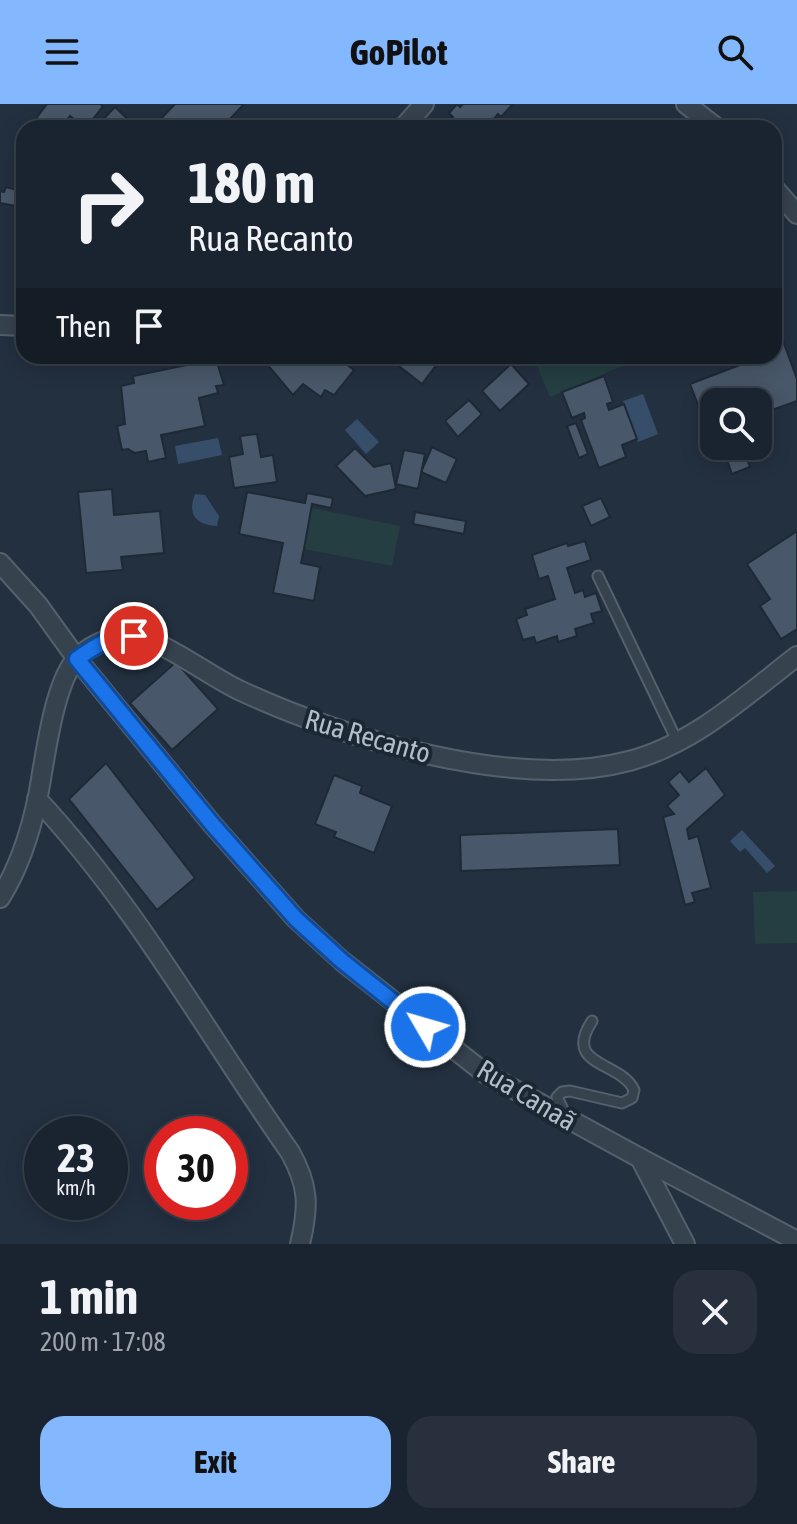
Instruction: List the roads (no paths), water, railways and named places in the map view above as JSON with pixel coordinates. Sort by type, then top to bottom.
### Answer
[{"type":"street","points":[[410,120],[424,104]]},
{"type":"street","points":[[686,104],[707,120]]},
{"type":"street","points":[[782,197],[797,214]]},
{"type":"street","name":"Rua Canaã","points":[[0,563],[38,605],[77,659],[212,824],[296,919],[342,961],[486,1074],[797,1241]]},
{"type":"street","name":"Rua Recanto","points":[[77,659],[99,643],[134,636],[155,644],[231,687],[370,740],[461,762],[571,770],[630,761],[678,743],[797,656]]},
{"type":"street","points":[[0,898],[24,848],[51,725],[63,683],[77,659]]},
{"type":"street","points":[[37,799],[135,921],[290,1152],[301,1172],[307,1195],[300,1244]]},
{"type":"street","points":[[640,1158],[685,1244]]},
{"type":"lane","points":[[598,576],[678,743]]},
{"type":"lane","points":[[574,1123],[560,1108],[557,1097],[562,1092],[570,1091],[622,1103],[632,1098],[634,1090],[630,1080],[591,1059],[586,1052],[584,1034],[592,1021]]},
{"type":"water","points":[[643,394],[658,434],[638,442],[623,401]]},
{"type":"water","points":[[357,419],[379,442],[366,454],[345,430]]},
{"type":"water","points":[[218,438],[222,455],[178,464],[175,446]]},
{"type":"water","points":[[195,494],[205,495],[219,516],[217,526],[204,524],[195,518],[192,508]]},
{"type":"water","points":[[742,830],[775,866],[767,873],[745,848],[740,852],[730,841]]}]
